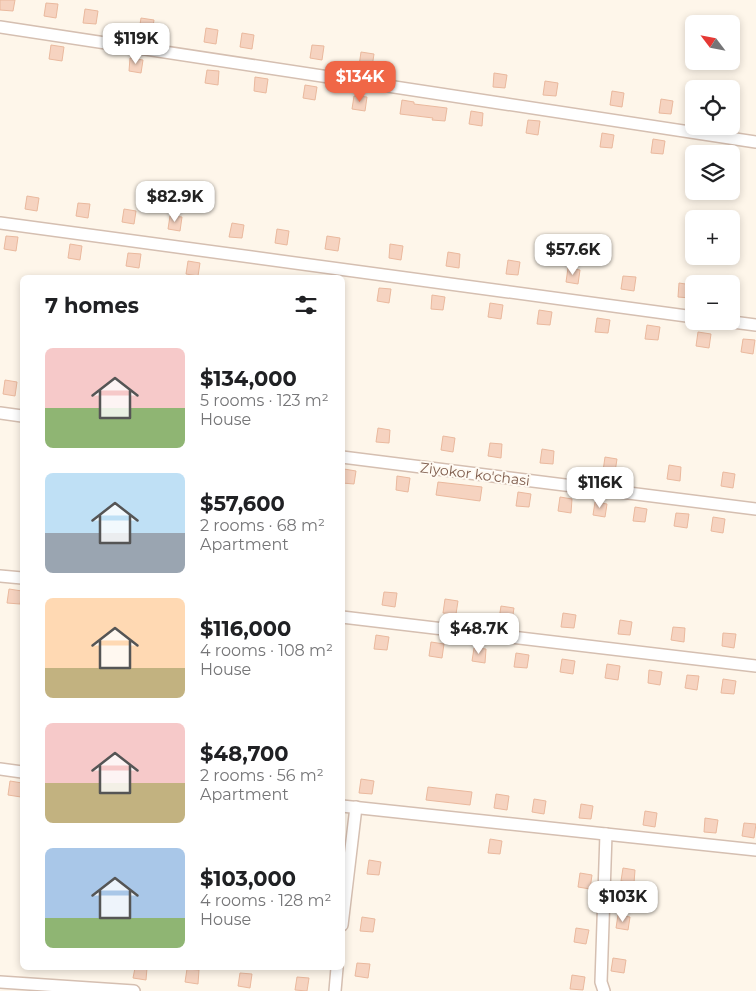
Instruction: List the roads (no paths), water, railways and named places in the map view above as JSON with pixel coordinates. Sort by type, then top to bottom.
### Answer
[{"type":"street","points":[[0,27],[756,142]]},
{"type":"street","points":[[0,223],[685,316]]},
{"type":"street","points":[[740,323],[756,326]]},
{"type":"street","points":[[0,413],[20,416]]},
{"type":"street","name":"Ziyokor ko'chasi","points":[[345,457],[756,510]]},
{"type":"street","points":[[0,576],[20,578]]},
{"type":"street","points":[[345,617],[756,666]]},
{"type":"street","points":[[0,769],[20,772]]},
{"type":"street","points":[[345,806],[756,850]]},
{"type":"street","points":[[345,900],[356,807]]},
{"type":"street","points":[[604,991],[601,982],[606,834]]},
{"type":"street","points":[[335,991],[337,970]]},
{"type":"street","points":[[0,982],[21,987],[134,991]]}]
